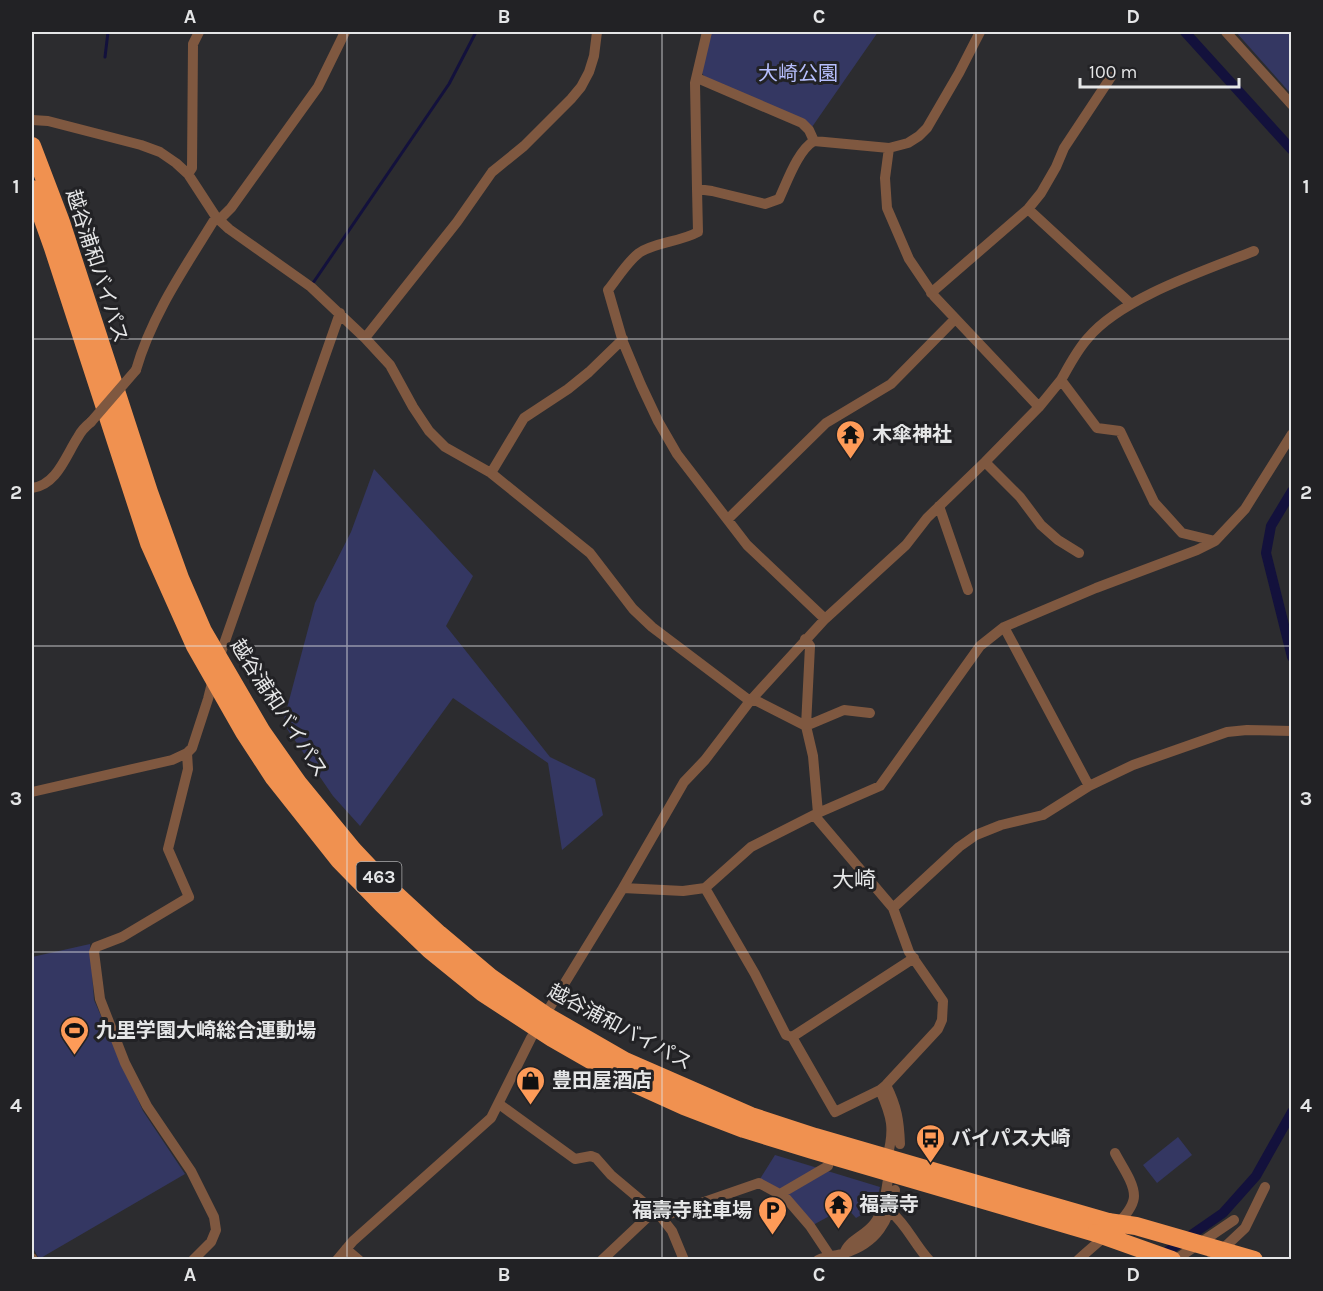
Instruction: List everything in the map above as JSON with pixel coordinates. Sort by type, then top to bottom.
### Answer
[{"type":"highway","name":"越谷浦和バイパス","points":[[32,146],[61,222],[112,383],[180,578],[203,631],[262,732],[298,783],[353,850],[387,886],[439,934],[541,1022]]},
{"type":"highway","name":"越谷浦和バイパス","points":[[32,189],[149,543],[195,646],[212,679],[274,778],[339,860],[382,904],[483,993],[625,1061],[721,1104],[815,1137],[890,1174],[1105,1228]]},
{"type":"highway","name":"463","points":[[1105,1228],[1136,1226],[1254,1260]]},
{"type":"highway","name":"463","points":[[1105,1228],[1174,1260]]},
{"type":"street","points":[[188,174],[192,168],[193,44],[199,32]]},
{"type":"street","points":[[32,488],[38,488],[57,474],[78,436],[136,370],[144,342],[156,318],[218,219],[237,199],[318,87],[345,32]]},
{"type":"street","points":[[365,338],[457,222],[492,172],[524,146],[581,87],[594,56],[597,32]]},
{"type":"street","points":[[707,32],[697,78],[698,232],[686,239],[652,247],[639,254],[608,290],[623,339],[658,421],[677,454],[747,544],[825,619]]},
{"type":"street","points":[[697,189],[765,204],[779,199],[802,153],[808,144],[814,141],[890,148],[908,143],[927,128],[980,32]]},
{"type":"street","points":[[1226,32],[1292,105]]},
{"type":"street","points":[[931,292],[1028,209],[1041,193],[1064,148],[1111,77]]},
{"type":"street","points":[[697,78],[801,123],[810,130],[814,141]]},
{"type":"street","points":[[32,120],[48,121],[141,145],[160,152],[188,174],[218,219],[311,287],[365,338],[390,365],[429,431],[445,447],[491,473],[590,553],[633,609],[652,627],[750,701],[757,701],[806,726],[844,710],[870,713]]},
{"type":"street","points":[[890,148],[885,177],[886,208],[909,259],[931,292],[1039,407]]},
{"type":"street","points":[[1028,209],[1131,304]]},
{"type":"street","points":[[338,1260],[346,1249],[491,1118],[541,1022],[684,782],[705,760],[750,701],[805,639],[906,545],[927,518],[1039,407],[1061,380],[1089,336],[1102,324],[1131,304],[1184,279],[1254,251]]},
{"type":"street","points":[[32,792],[172,760],[188,753],[192,748],[219,658],[340,313]]},
{"type":"street","points":[[728,519],[826,423],[891,384],[955,319]]},
{"type":"street","points":[[491,473],[524,418],[568,389],[623,339]]},
{"type":"street","points":[[1061,380],[1097,428],[1120,431],[1154,502],[1182,533],[1215,541]]},
{"type":"street","points":[[622,888],[683,891],[705,888],[751,847],[816,814],[880,786],[980,646],[1004,627],[1215,541],[1245,509],[1292,434]]},
{"type":"street","points":[[985,462],[1020,497],[1041,525],[1058,540],[1079,553]]},
{"type":"street","points":[[939,506],[968,590]]},
{"type":"street","points":[[1004,627],[1089,786]]},
{"type":"street","points":[[705,888],[755,974],[786,1035],[792,1037],[835,1112],[883,1088],[938,1029],[942,1020],[943,1001],[914,958],[893,908],[816,814],[813,756],[806,726],[810,646],[805,639]]},
{"type":"street","points":[[893,908],[959,847],[976,835],[1001,825],[1043,815],[1089,786],[1133,765],[1227,732],[1292,731]]},
{"type":"street","points":[[188,753],[188,769],[168,849],[189,897],[122,937],[96,947],[94,952],[100,999],[125,1063],[147,1106],[191,1171],[214,1217],[216,1230],[211,1242],[193,1260]]},
{"type":"street","points":[[792,1037],[914,958]]},
{"type":"street","points":[[883,1088],[895,1103],[899,1118],[900,1144]]},
{"type":"street","points":[[818,1260],[844,1254],[873,1238],[891,1212],[892,1127],[883,1088]]},
{"type":"street","points":[[499,1104],[575,1159],[591,1156],[596,1158],[611,1175],[658,1214],[672,1231],[684,1260]]},
{"type":"street","points":[[1078,1260],[1105,1228],[1131,1208],[1134,1197],[1132,1185],[1115,1153]]},
{"type":"street","points":[[780,1194],[828,1166]]},
{"type":"street","points":[[844,1254],[846,1246],[864,1234],[875,1222],[884,1204],[890,1174]]},
{"type":"street","points":[[602,1260],[658,1214],[759,1183],[785,1197],[810,1226],[830,1256]]},
{"type":"street","points":[[1211,1260],[1245,1228],[1265,1187]]},
{"type":"street","points":[[891,1212],[898,1217],[928,1260]]},
{"type":"street","points":[[1174,1260],[1234,1220]]},
{"type":"street","points":[[1105,1228],[1122,1230],[1138,1222],[1145,1222],[1188,1233],[1196,1237],[1200,1243]]},
{"type":"street","points":[[346,1249],[358,1260]]},
{"type":"green space","name":"大崎公園","points":[[710,32],[878,32],[812,127],[706,79],[702,73]]},
{"type":"green space","points":[[1236,32],[1291,32],[1291,94]]},
{"type":"green space","points":[[374,469],[473,576],[446,626],[550,757],[595,779],[603,815],[562,850],[548,763],[453,698],[360,826],[333,796],[283,723],[315,603],[351,532]]},
{"type":"green space","name":"九里学園大崎総合運動場","points":[[90,944],[94,1000],[143,1111],[185,1174],[39,1259],[32,1246],[32,957]]},
{"type":"green space","points":[[1178,1137],[1192,1155],[1157,1183],[1143,1165]]},
{"type":"green space","points":[[775,1155],[880,1187],[875,1207],[856,1218],[846,1207],[813,1225],[760,1179]]},
{"type":"waterway","points":[[105,57],[108,32]]},
{"type":"waterway","points":[[313,283],[449,84],[476,32]]},
{"type":"waterway","points":[[1185,32],[1292,150]]},
{"type":"waterway","points":[[1292,491],[1271,526],[1266,553],[1292,657]]},
{"type":"waterway","points":[[1158,1258],[1223,1213],[1256,1176],[1292,1112]]},
{"type":"place","name":"木傘神社","points":[[851,460]]},
{"type":"place","name":"九里学園大崎総合運動場","points":[[75,1056]]},
{"type":"place","name":"豊田屋酒店","points":[[531,1106]]},
{"type":"place","name":"バイパス大崎","points":[[930,1164]]},
{"type":"place","name":"福壽寺","points":[[838,1230]]},
{"type":"place","name":"福壽寺駐車場","points":[[773,1236]]},
{"type":"district","name":"大崎","points":[[854,880]]}]
